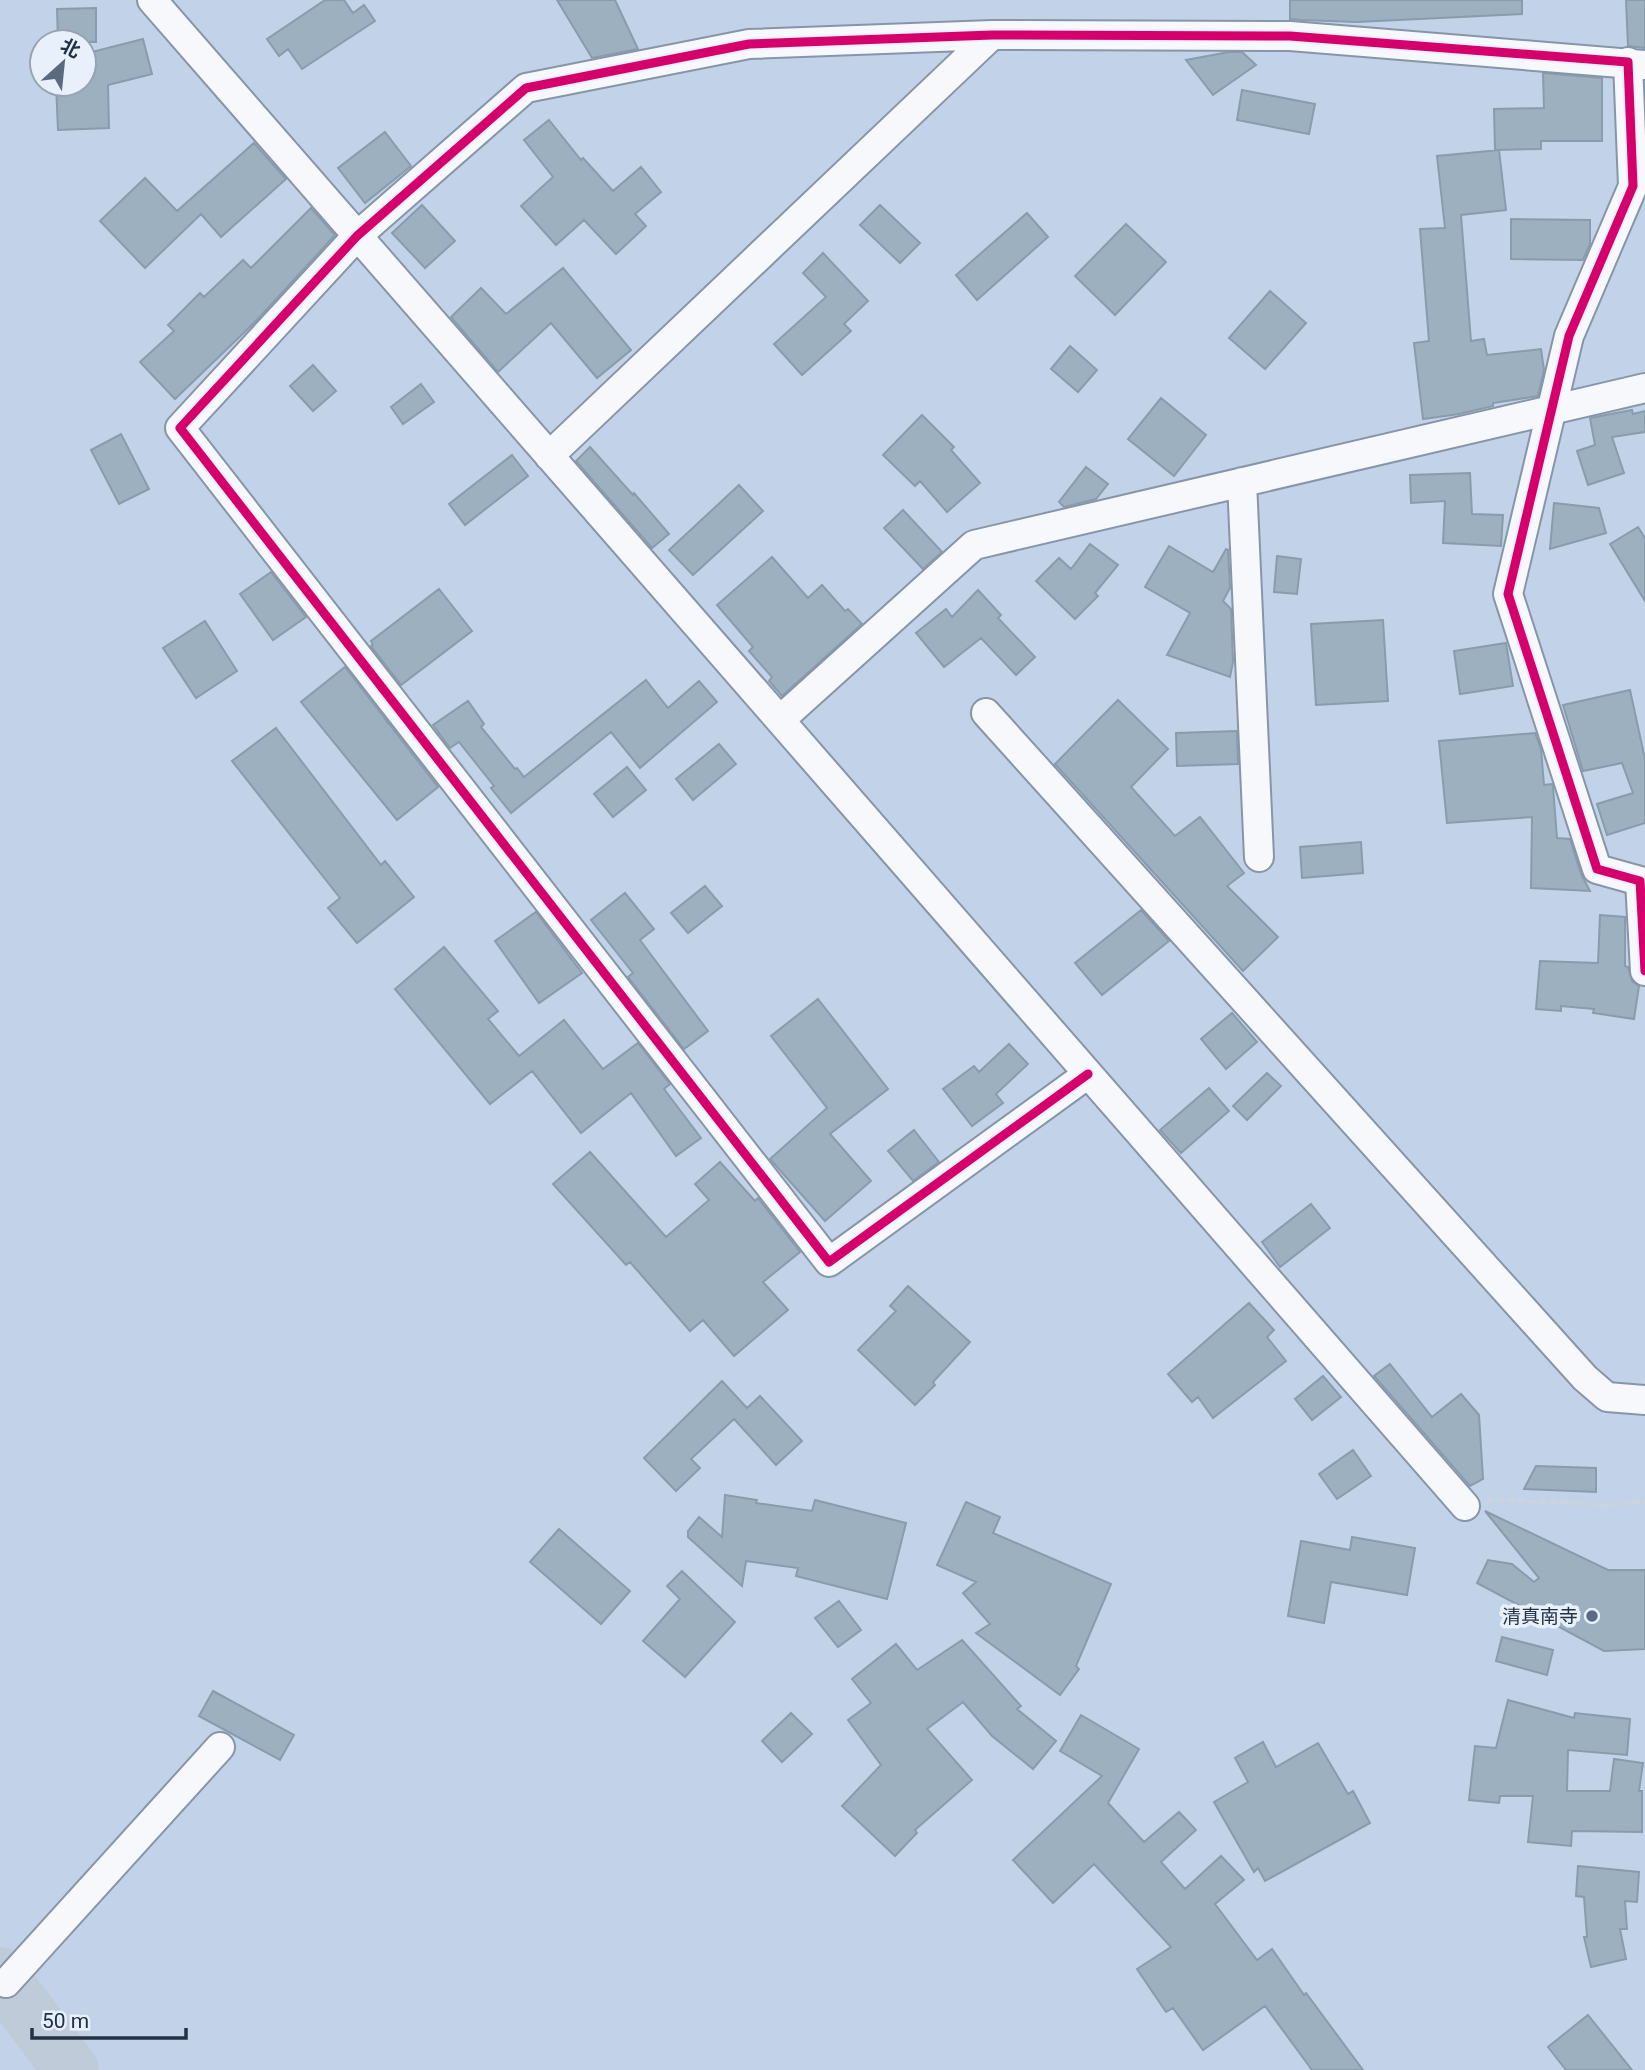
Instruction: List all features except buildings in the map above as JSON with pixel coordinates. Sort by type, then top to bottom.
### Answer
[{"type":"street","points":[[152,0],[1465,1506]]},
{"type":"street","points":[[549,456],[992,35]]},
{"type":"street","points":[[1088,1074],[829,1262],[180,428],[357,236],[526,88],[749,44],[992,35],[1290,36],[1636,63],[1633,186],[1569,336],[1508,594],[1597,869],[1640,881],[1645,971]]},
{"type":"street","points":[[780,720],[974,545],[1645,388]]},
{"type":"street","points":[[1242,482],[1259,857]]},
{"type":"street","points":[[986,713],[1585,1378],[1607,1397],[1645,1401]]},
{"type":"street","points":[[6,1983],[220,1747]]},
{"type":"path","points":[[1465,1506],[1476,1507],[1493,1499],[1605,1505],[1645,1502]]},
{"type":"taxiway","points":[[0,1975],[71,2070]]},
{"type":"cycle path","points":[[1088,1074],[829,1262],[180,428],[357,236],[526,88],[749,44],[992,35],[1290,36],[1628,62],[1633,186],[1569,336],[1508,594],[1597,869],[1640,881],[1645,971]]},
{"type":"place","name":"清真南寺","points":[[1592,1616]]}]
